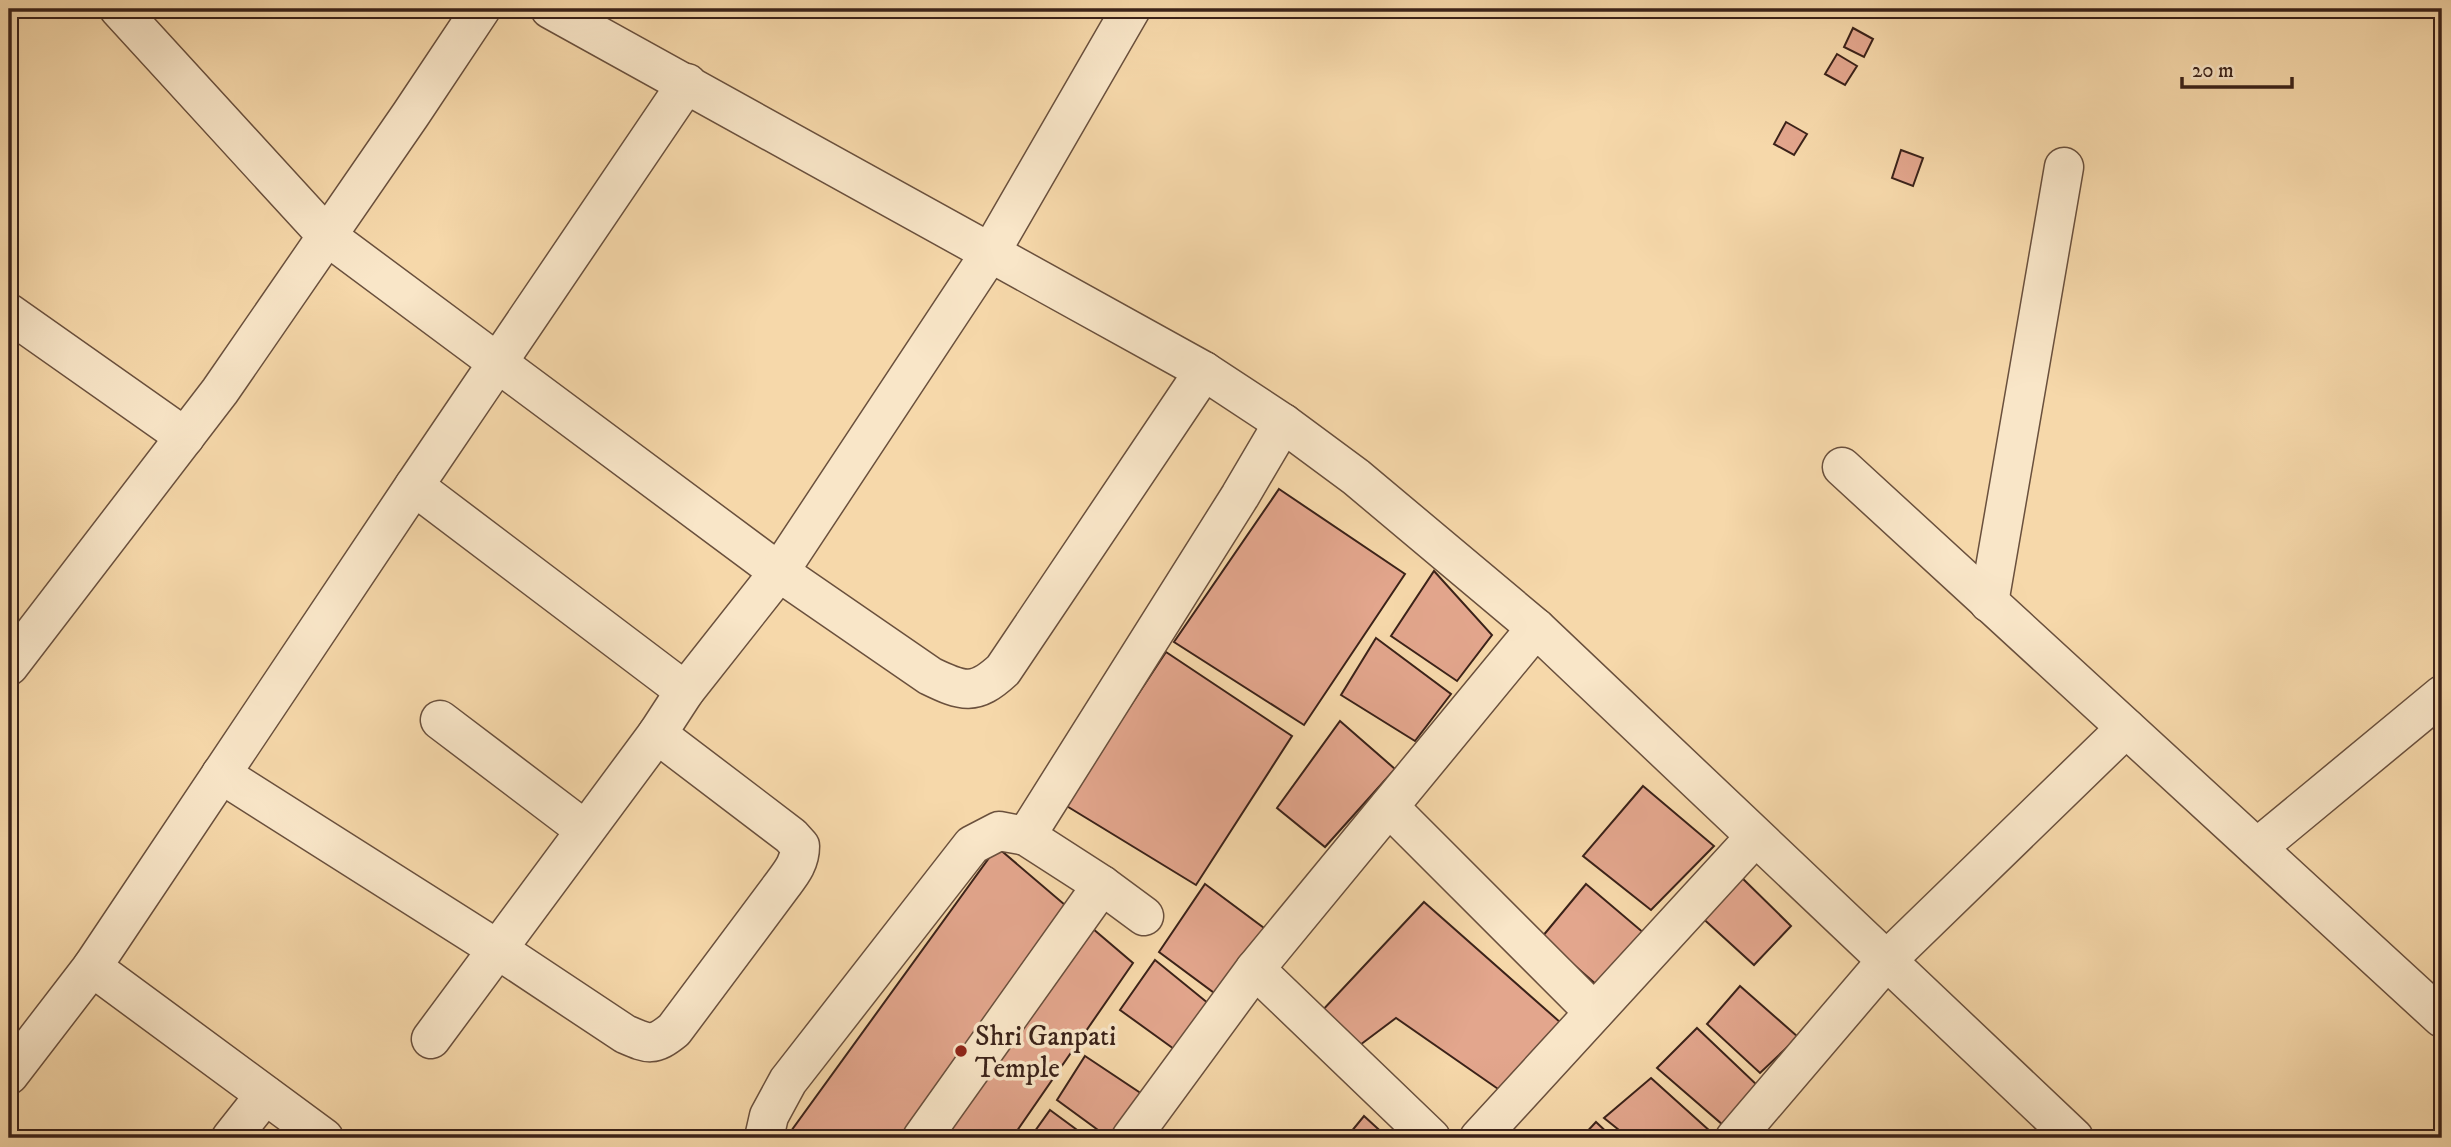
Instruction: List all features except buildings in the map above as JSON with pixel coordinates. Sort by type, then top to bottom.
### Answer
[{"type":"street","points":[[119,9],[327,236],[779,572],[930,676],[952,687],[973,689],[986,685],[1003,670],[1204,371]]},
{"type":"street","points":[[16,642],[220,391],[481,9]]},
{"type":"street","points":[[550,9],[1204,371],[1283,423],[1356,477],[1536,628],[1888,960],[2068,1136]]},
{"type":"street","points":[[431,1039],[657,734],[685,691],[779,572],[990,253],[1132,9]]},
{"type":"street","points":[[9,1075],[92,967],[687,83]]},
{"type":"street","points":[[1989,603],[2064,167]]},
{"type":"street","points":[[9,313],[185,437]]},
{"type":"street","points":[[1026,836],[1283,423]]},
{"type":"street","points":[[1842,467],[2442,1018]]},
{"type":"street","points":[[414,486],[685,691]]},
{"type":"street","points":[[1131,1138],[1255,970],[1536,628]]},
{"type":"street","points":[[2256,848],[2442,695]]},
{"type":"street","points":[[440,720],[585,830]]},
{"type":"street","points":[[1735,1138],[1888,960],[2126,728]]},
{"type":"street","points":[[221,774],[498,949],[625,1034],[646,1044],[660,1041],[674,1030],[796,866],[800,846],[791,836],[657,734]]},
{"type":"street","points":[[1389,807],[1594,1012]]},
{"type":"street","points":[[764,1138],[769,1116],[788,1081],[972,845],[999,831],[1026,836],[1144,916]]},
{"type":"street","points":[[1479,1138],[1755,837]]},
{"type":"street","points":[[922,1138],[1102,885]]},
{"type":"street","points":[[92,967],[324,1138]]},
{"type":"street","points":[[1255,970],[1431,1138]]},
{"type":"street","points":[[231,1138],[265,1095]]},
{"type":"place","name":"Shri Ganpati Temple","points":[[961,1051]]}]
